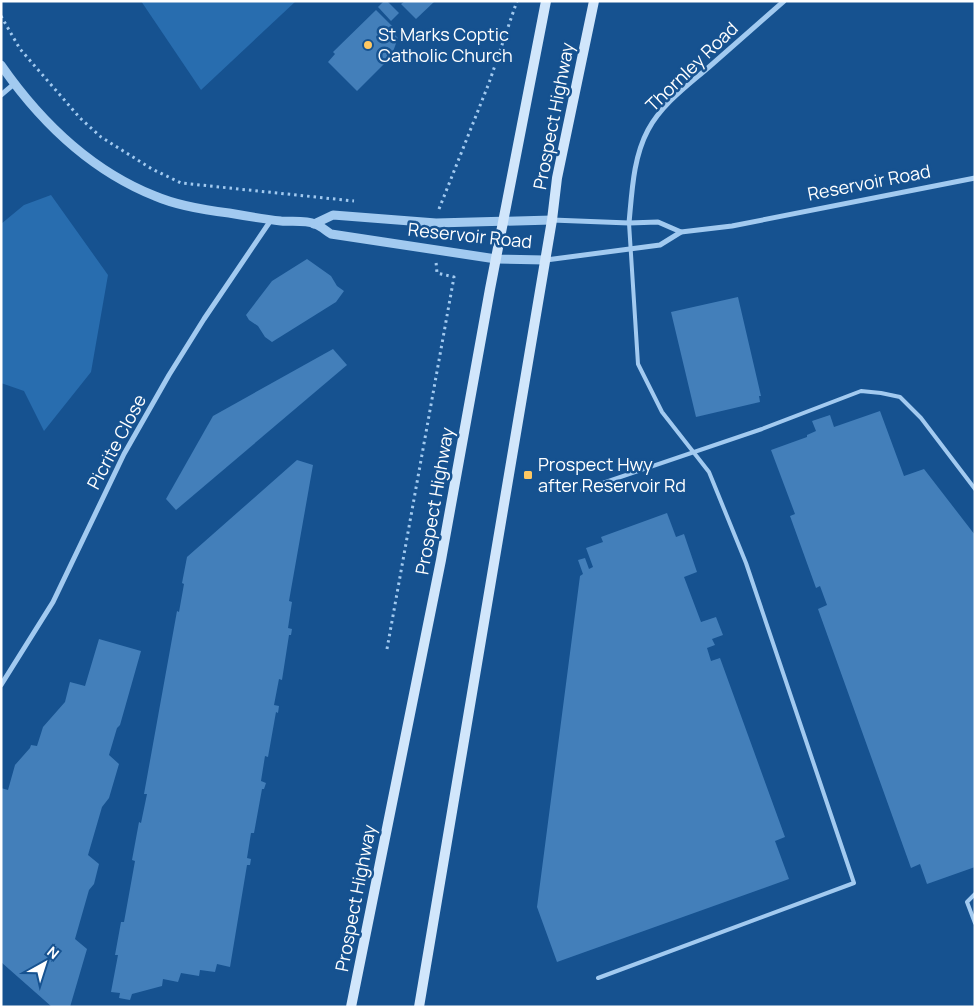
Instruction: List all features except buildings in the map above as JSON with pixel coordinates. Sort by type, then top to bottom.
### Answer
[{"type":"main road","name":"Prospect Highway","points":[[351,1007],[441,560],[496,259],[546,1]]},
{"type":"main road","name":"Prospect Highway","points":[[419,1007],[552,220],[557,178],[594,1]]},
{"type":"street","name":"Thornley Road","points":[[629,223],[633,180],[639,151],[648,130],[660,112],[784,1]]},
{"type":"street","name":"Reservoir Road","points":[[1,65],[14,84],[66,141],[122,181],[156,197],[198,209],[314,224],[331,234],[496,259],[545,260],[660,245],[681,232],[732,226],[975,178]]},
{"type":"street","points":[[1,95],[14,84]]},
{"type":"street","name":"Reservoir Road","points":[[314,224],[333,215],[436,223],[552,220],[629,223],[658,222],[681,232]]},
{"type":"street","name":"Picrite Close","points":[[1,685],[53,602],[124,454],[169,375],[204,319],[272,220]]},
{"type":"lane","points":[[598,978],[854,883],[746,563],[709,472],[662,412],[638,364],[629,223]]},
{"type":"lane","points":[[582,490],[762,429],[861,391],[881,392],[900,397],[921,418],[975,490]]},
{"type":"lane","points":[[975,894],[967,902],[975,923]]},
{"type":"path","points":[[436,216],[488,83],[517,1]]},
{"type":"path","points":[[1,16],[20,49],[80,118],[101,136],[164,175],[181,183],[356,201]]},
{"type":"path","points":[[387,649],[454,277],[437,273]]},
{"type":"shaded area","points":[[141,1],[296,1],[201,90]]},
{"type":"shaded area","points":[[51,195],[108,275],[91,372],[44,431],[24,391],[1,383],[1,224],[24,205]]},
{"type":"place","name":"St Marks Coptic Catholic Church","points":[[368,45]]},
{"type":"place","name":"Prospect Hwy after Reservoir Rd","points":[[528,475]]}]
